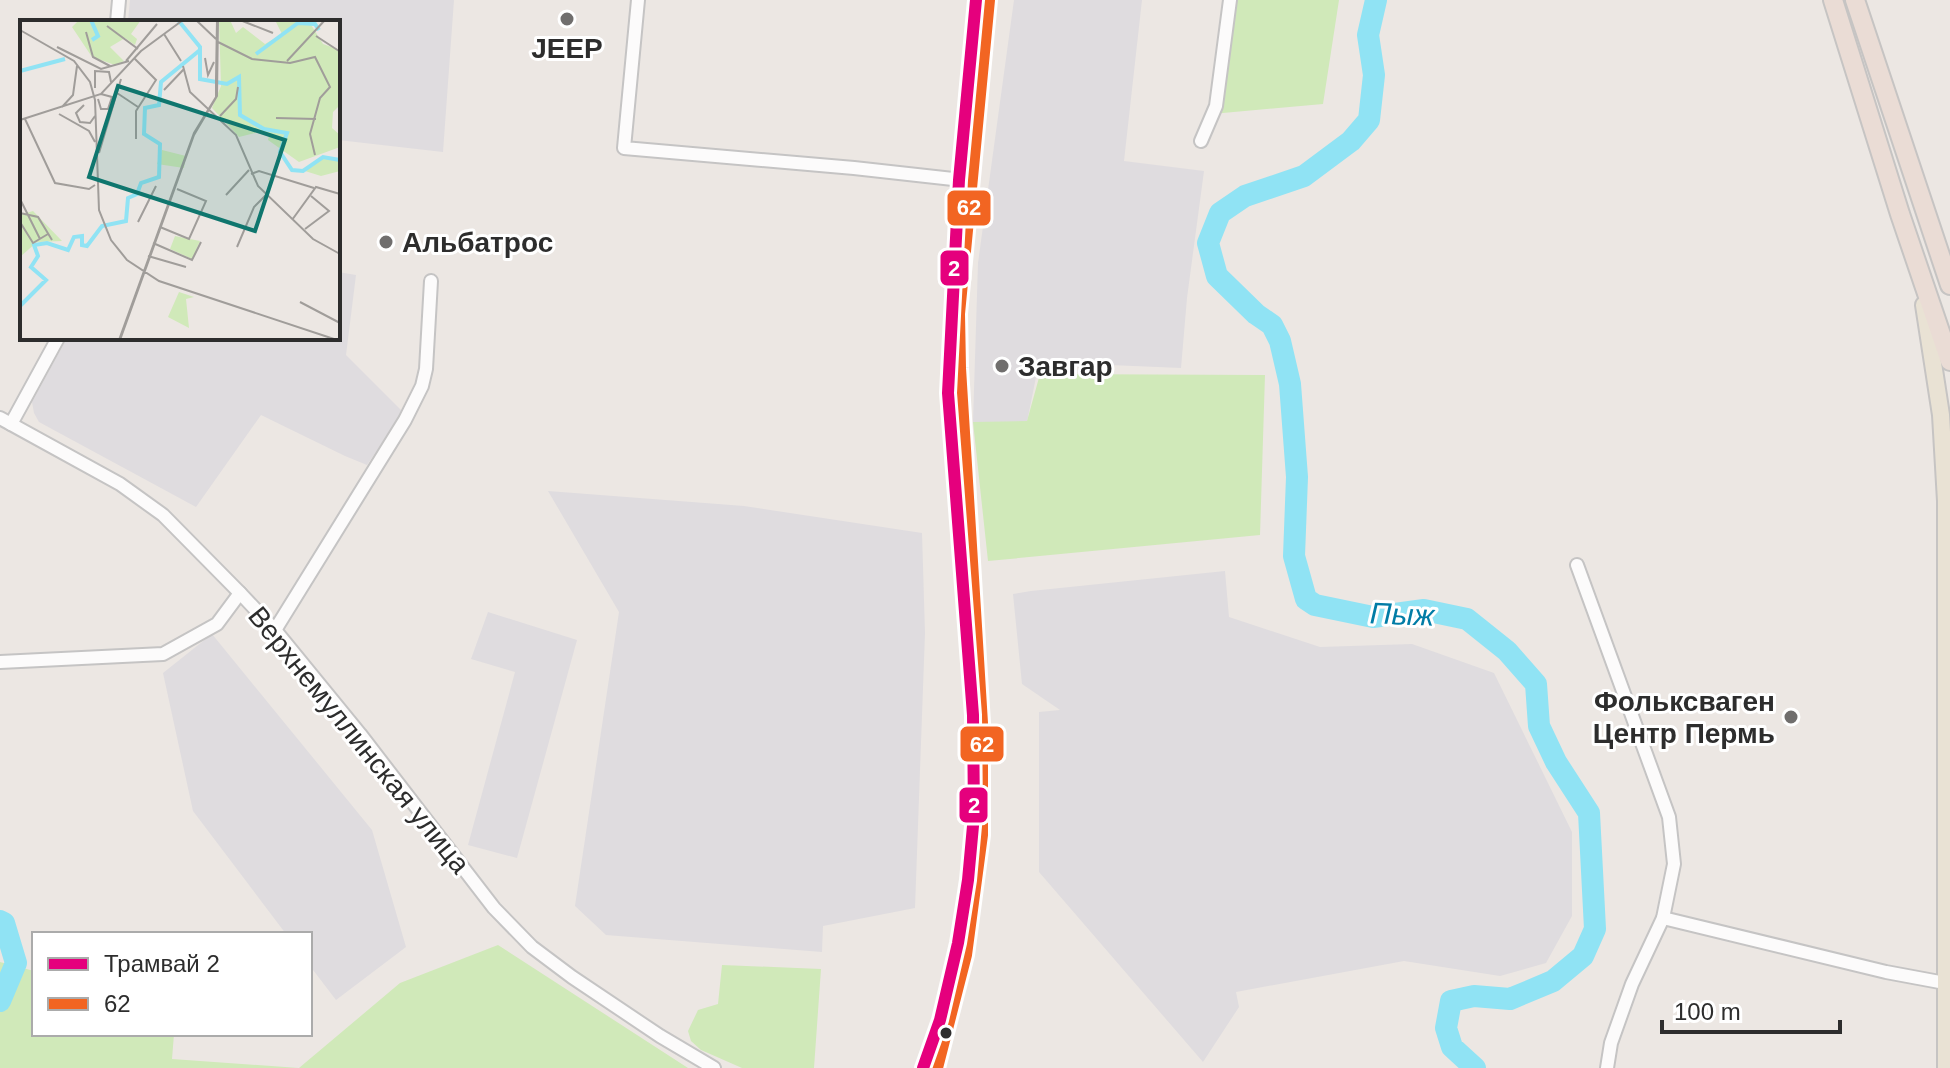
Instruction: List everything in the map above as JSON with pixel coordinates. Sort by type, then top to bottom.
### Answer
[{"type":"highway","points":[[1833,0],[1950,361]]},
{"type":"highway","points":[[1855,0],[1949,283]]},
{"type":"main road","points":[[1900,214],[1927,319],[1941,415],[1946,501],[1946,1068]]},
{"type":"street","points":[[117,20],[119,0]]},
{"type":"street","points":[[638,0],[624,148],[971,181]]},
{"type":"street","points":[[937,1068],[966,955],[982,835],[982,723],[959,314],[989,0]]},
{"type":"street","points":[[1201,141],[1216,106],[1230,0]]},
{"type":"street","points":[[1862,0],[1873,49]]},
{"type":"street","points":[[275,630],[405,420],[422,386],[426,369],[431,281]]},
{"type":"street","points":[[6,421],[57,340]]},
{"type":"street","name":"Верхнемуллинская улица","points":[[6,421],[120,484],[163,515],[275,630],[360,734],[485,897],[532,947],[660,1036],[714,1068]]},
{"type":"street","points":[[1577,565],[1669,817],[1674,864],[1663,918],[1632,984],[1611,1043],[1607,1068]]},
{"type":"street","points":[[0,662],[163,654],[217,624],[240,593]]},
{"type":"street","points":[[1663,918],[1886,972],[1945,983]]},
{"type":"shaded area","points":[[130,0],[454,0],[443,152],[340,140],[340,20],[128,20]]},
{"type":"shaded area","points":[[1014,0],[1142,0],[1124,161],[1204,171],[1181,368],[1039,362],[1027,422],[973,422],[978,263]]},
{"type":"shaded area","points":[[340,272],[356,275],[346,355],[403,412],[367,465],[261,415],[196,507],[39,422],[32,402],[66,340],[340,340]]},
{"type":"shaded area","points":[[548,491],[744,506],[922,533],[925,633],[915,908],[823,926],[822,952],[606,935],[575,906],[619,612]]},
{"type":"shaded area","points":[[1225,571],[1229,617],[1320,647],[1412,644],[1494,673],[1572,832],[1572,916],[1546,963],[1500,976],[1404,961],[1236,992],[1239,1007],[1203,1062],[1039,872],[1039,712],[1060,710],[1022,684],[1013,594]]},
{"type":"shaded area","points":[[488,612],[577,640],[517,858],[468,845],[515,672],[471,659]]},
{"type":"shaded area","points":[[212,634],[372,830],[406,947],[336,1000],[312,969],[312,932],[284,932],[193,811],[163,673]]},
{"type":"green space","points":[[1226,0],[1339,0],[1323,104],[1212,114]]},
{"type":"green space","points":[[1040,374],[1265,375],[1260,535],[988,561],[973,422],[1027,421]]},
{"type":"green space","points":[[498,945],[688,1068],[299,1068],[400,983]]},
{"type":"green space","points":[[0,962],[32,970],[32,1036],[174,1036],[172,1059],[299,1068],[0,1068]]},
{"type":"green space","points":[[722,965],[821,969],[814,1068],[742,1068],[701,1050],[691,1041],[688,1031],[698,1010],[718,1004]]},
{"type":"waterway","name":"Пыж","points":[[1376,0],[1368,35],[1374,75],[1369,120],[1351,141],[1304,176],[1245,196],[1220,213],[1208,243],[1217,276],[1256,314],[1272,325],[1280,341],[1290,384],[1297,477],[1294,556],[1306,599],[1315,605],[1373,617],[1424,610],[1467,619],[1507,651],[1536,684],[1539,726],[1556,762],[1589,813],[1595,929],[1583,956],[1553,981],[1510,999],[1474,996],[1451,1001],[1446,1028],[1452,1047],[1475,1068]]},
{"type":"waterway","points":[[0,921],[4,923],[16,963],[0,1001]]},
{"type":"tram line","name":"2","points":[[923,1068],[940,1020],[958,943],[974,815],[973,715],[948,393],[959,180],[976,0]]},
{"type":"transit line","name":"62","points":[[937,1068],[966,955],[982,835],[982,723],[959,314],[989,0]]},
{"type":"place","name":"JEEP","points":[[567,19]]},
{"type":"place","name":"Альбатрос","points":[[386,242]]},
{"type":"place","name":"Завгар","points":[[1002,366]]},
{"type":"place","name":"Фольксваген Центр Пермь","points":[[1791,717]]}]
